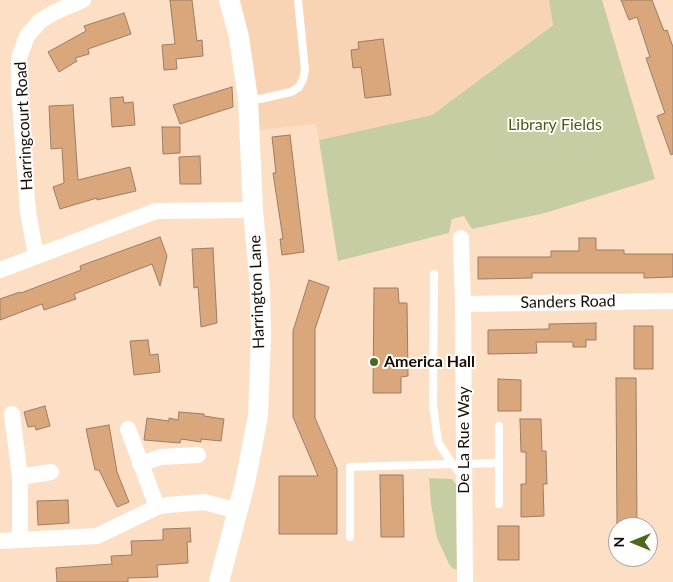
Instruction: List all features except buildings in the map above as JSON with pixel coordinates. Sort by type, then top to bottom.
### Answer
[{"type":"street","name":"Harringcourt Road","points":[[36,256],[28,212],[19,89],[19,58],[27,36],[40,21],[55,12],[83,0]]},
{"type":"street","name":"Harrington Lane","points":[[219,582],[238,511],[258,416],[261,336],[260,286],[253,210],[248,99],[239,37],[229,0]]},
{"type":"street","points":[[0,270],[156,210],[253,210]]},
{"type":"street","name":"De La Rue Way","points":[[461,238],[463,304],[460,469],[465,582]]},
{"type":"street","name":"Sanders Road","points":[[463,304],[673,301]]},
{"type":"street","points":[[12,414],[20,477],[20,540]]},
{"type":"street","points":[[128,429],[157,508]]},
{"type":"street","points":[[140,464],[161,457],[198,455]]},
{"type":"street","points":[[20,477],[51,472]]},
{"type":"street","points":[[0,541],[97,536],[157,508],[190,502],[204,502],[238,511]]},
{"type":"lane","points":[[248,99],[260,99],[291,92],[299,87],[305,70],[298,0]]},
{"type":"lane","points":[[434,274],[433,406],[438,442],[460,469]]},
{"type":"lane","points":[[499,426],[499,504]]},
{"type":"lane","points":[[350,537],[350,467],[460,469],[499,463]]},
{"type":"shaded area","points":[[241,0],[549,0],[553,24],[432,115],[319,140],[316,124],[260,130],[250,43]]},
{"type":"green space","name":"Library Fields","points":[[549,0],[602,0],[655,179],[545,213],[472,229],[464,216],[452,219],[449,233],[338,261],[319,140],[432,115],[553,25]]},
{"type":"green space","points":[[429,478],[452,479],[456,484],[457,570],[449,564],[437,538]]},
{"type":"place","name":"America Hall","points":[[374,362]]}]
